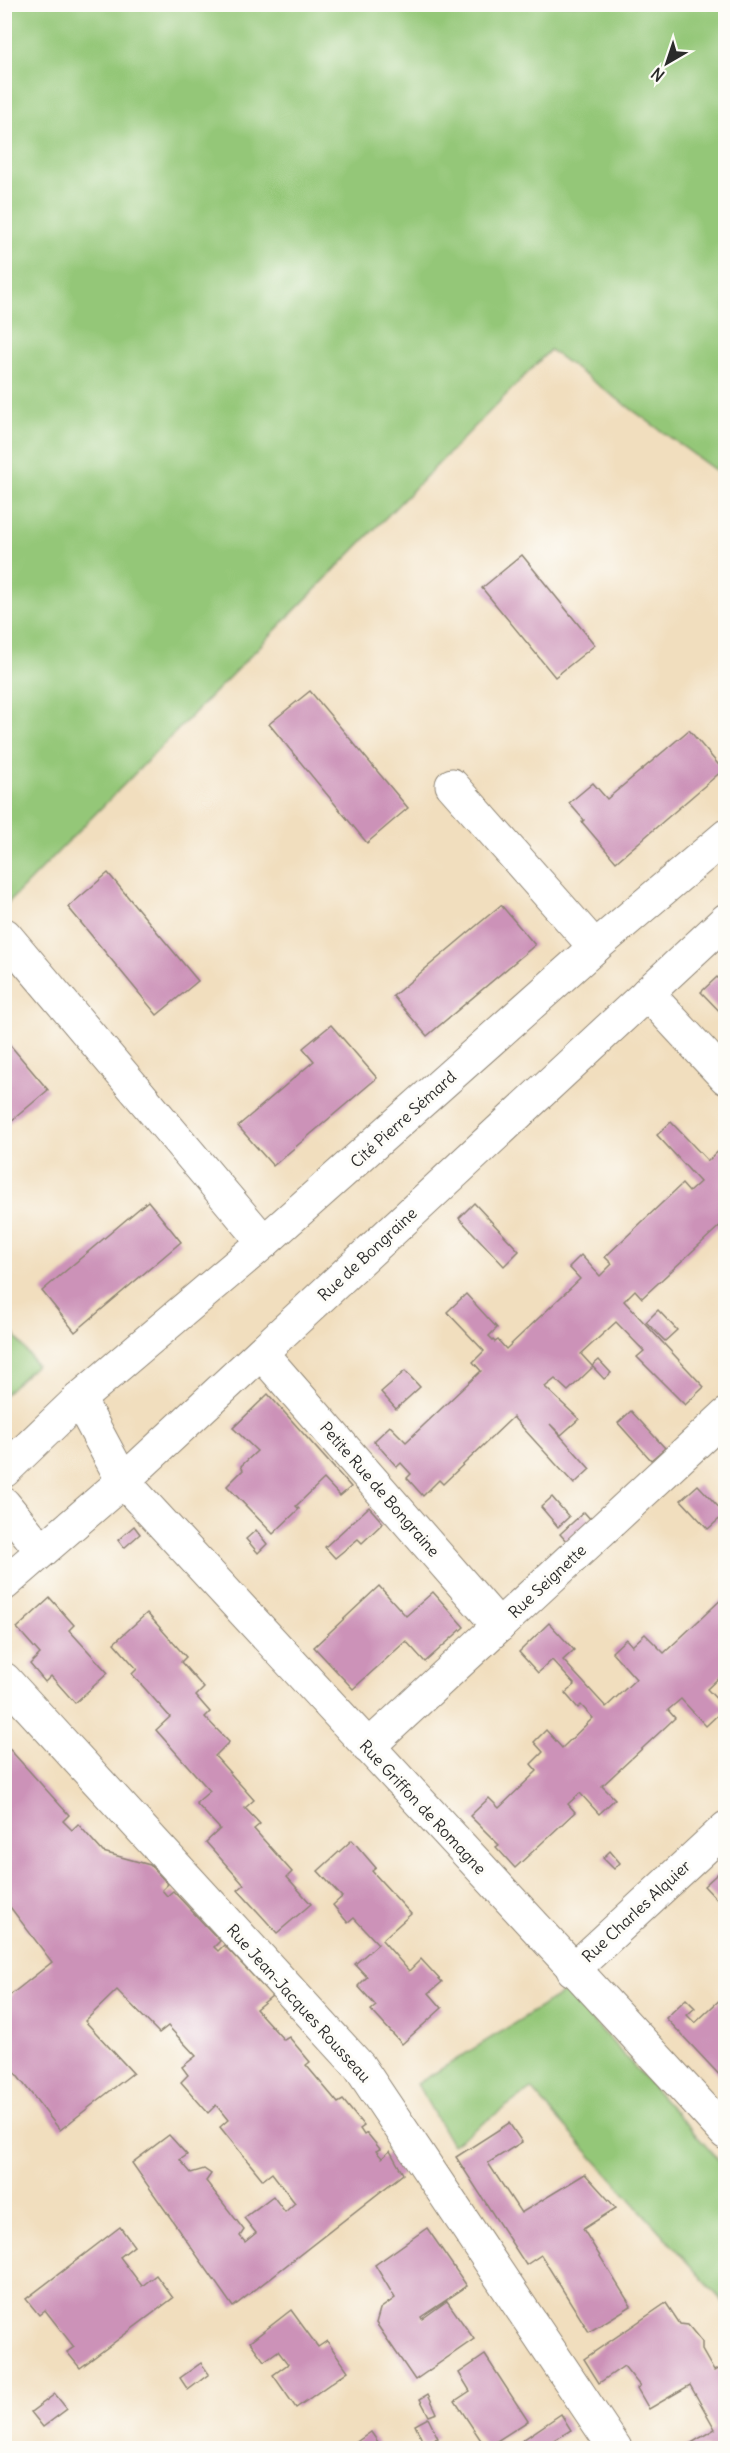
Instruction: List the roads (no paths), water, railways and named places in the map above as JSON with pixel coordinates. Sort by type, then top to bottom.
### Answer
[{"type":"street","points":[[452,785],[595,948]]},
{"type":"street","name":"Cité Pierre Sémard","points":[[4,1471],[79,1399],[264,1242],[595,948],[726,836]]},
{"type":"street","name":"Rue de Bongraine","points":[[4,1584],[123,1481],[726,920]]},
{"type":"street","points":[[5,935],[264,1242]]},
{"type":"street","points":[[647,993],[726,1078]]},
{"type":"street","name":"Petite Rue de Bongraine","points":[[261,1353],[499,1626]]},
{"type":"street","name":"Rue Griffon de Romagne","points":[[79,1399],[123,1481],[726,2133]]},
{"type":"street","name":"Rue Seignette","points":[[368,1748],[726,1415]]},
{"type":"street","points":[[4,1504],[42,1551]]},
{"type":"street","name":"Rue Jean-Jacques Rousseau","points":[[4,1679],[359,2066],[615,2448]]},
{"type":"street","name":"Rue Charles Alquier","points":[[573,1970],[726,1828]]}]
